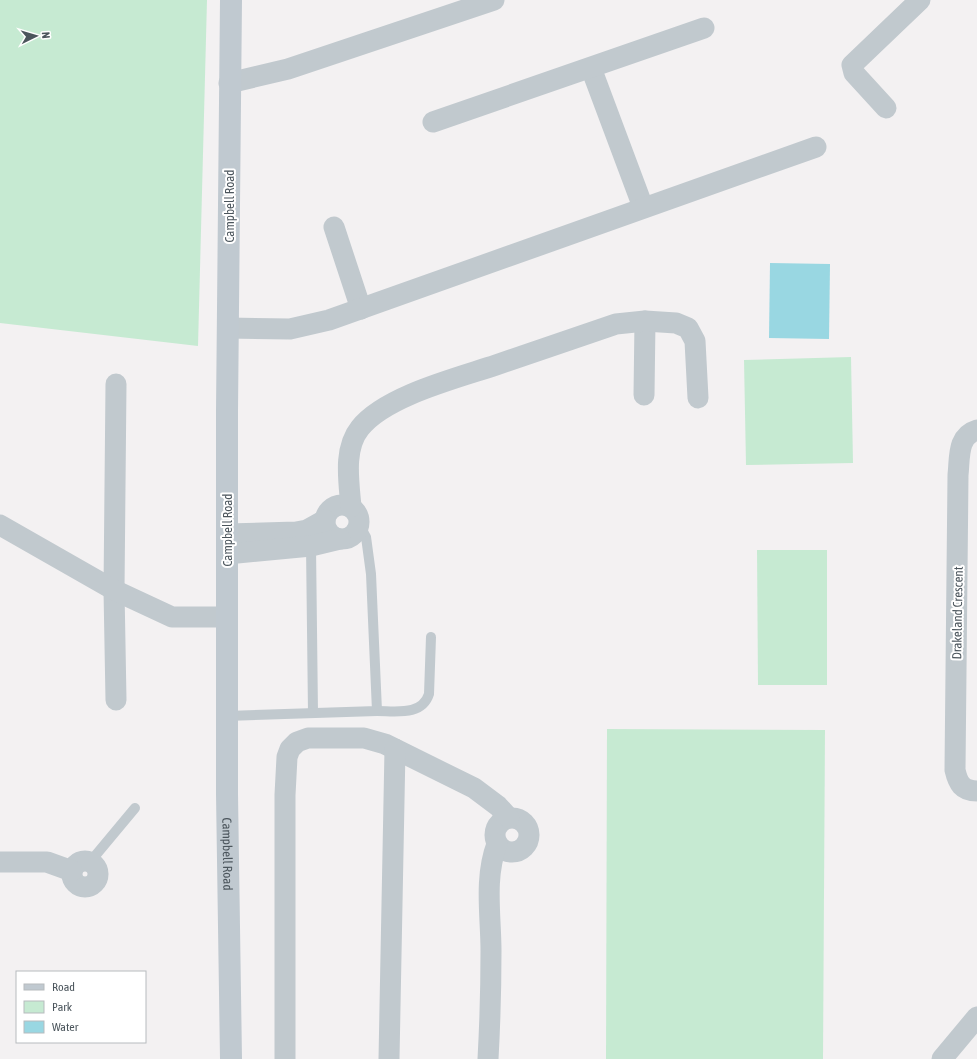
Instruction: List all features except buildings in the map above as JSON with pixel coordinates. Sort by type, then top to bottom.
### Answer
[{"type":"street","name":"Campbell Road","points":[[231,0],[229,83],[227,544],[227,794],[231,1059]]},
{"type":"street","points":[[229,83],[288,69],[465,4],[494,0]]},
{"type":"street","points":[[886,108],[854,73],[852,65],[920,0]]},
{"type":"street","points":[[433,122],[704,28]]},
{"type":"street","points":[[591,68],[643,207]]},
{"type":"street","points":[[228,328],[290,328],[329,320],[643,207],[816,147]]},
{"type":"street","points":[[334,226],[361,309]]},
{"type":"street","points":[[644,395],[645,321]]},
{"type":"street","points":[[227,544],[311,546],[340,539],[328,532],[342,515],[351,448],[359,428],[381,410],[428,388],[616,324],[645,321],[676,323],[688,328],[692,332],[695,341],[698,398]]},
{"type":"street","points":[[116,384],[114,590],[116,700]]},
{"type":"street","name":"Drakeland Crescent","points":[[977,430],[968,434],[963,439],[958,475],[955,770],[957,782],[960,786],[972,791],[977,791]]},
{"type":"street","points":[[227,544],[307,530],[342,515]]},
{"type":"street","points":[[0,525],[114,590],[172,617],[227,617]]},
{"type":"street","points":[[284,1059],[285,795],[287,757],[290,749],[297,742],[308,738],[364,738],[396,749],[474,788],[486,796],[509,818]]},
{"type":"street","points":[[389,1059],[396,749]]},
{"type":"street","points":[[516,818],[527,826],[529,839],[526,846],[515,852],[502,850],[497,844],[495,831],[503,820],[516,818]]},
{"type":"street","points":[[488,1059],[491,952],[489,875],[491,858],[497,844]]},
{"type":"street","points":[[0,862],[47,862],[81,867]]},
{"type":"street","points":[[942,1059],[977,1017]]},
{"type":"lane","points":[[342,515],[366,537],[371,574],[377,711]]},
{"type":"lane","points":[[311,546],[313,713]]},
{"type":"lane","points":[[227,716],[418,709],[426,702],[429,694],[431,637]]},
{"type":"lane","points":[[81,867],[135,808]]},
{"type":"green space","points":[[0,0],[207,0],[198,346],[0,323]]},
{"type":"green space","points":[[851,357],[853,463],[746,465],[744,360]]},
{"type":"green space","points":[[757,550],[827,550],[827,685],[758,685]]},
{"type":"green space","points":[[607,729],[825,730],[823,1059],[606,1059]]},
{"type":"water","points":[[770,263],[830,264],[829,339],[769,338]]}]
